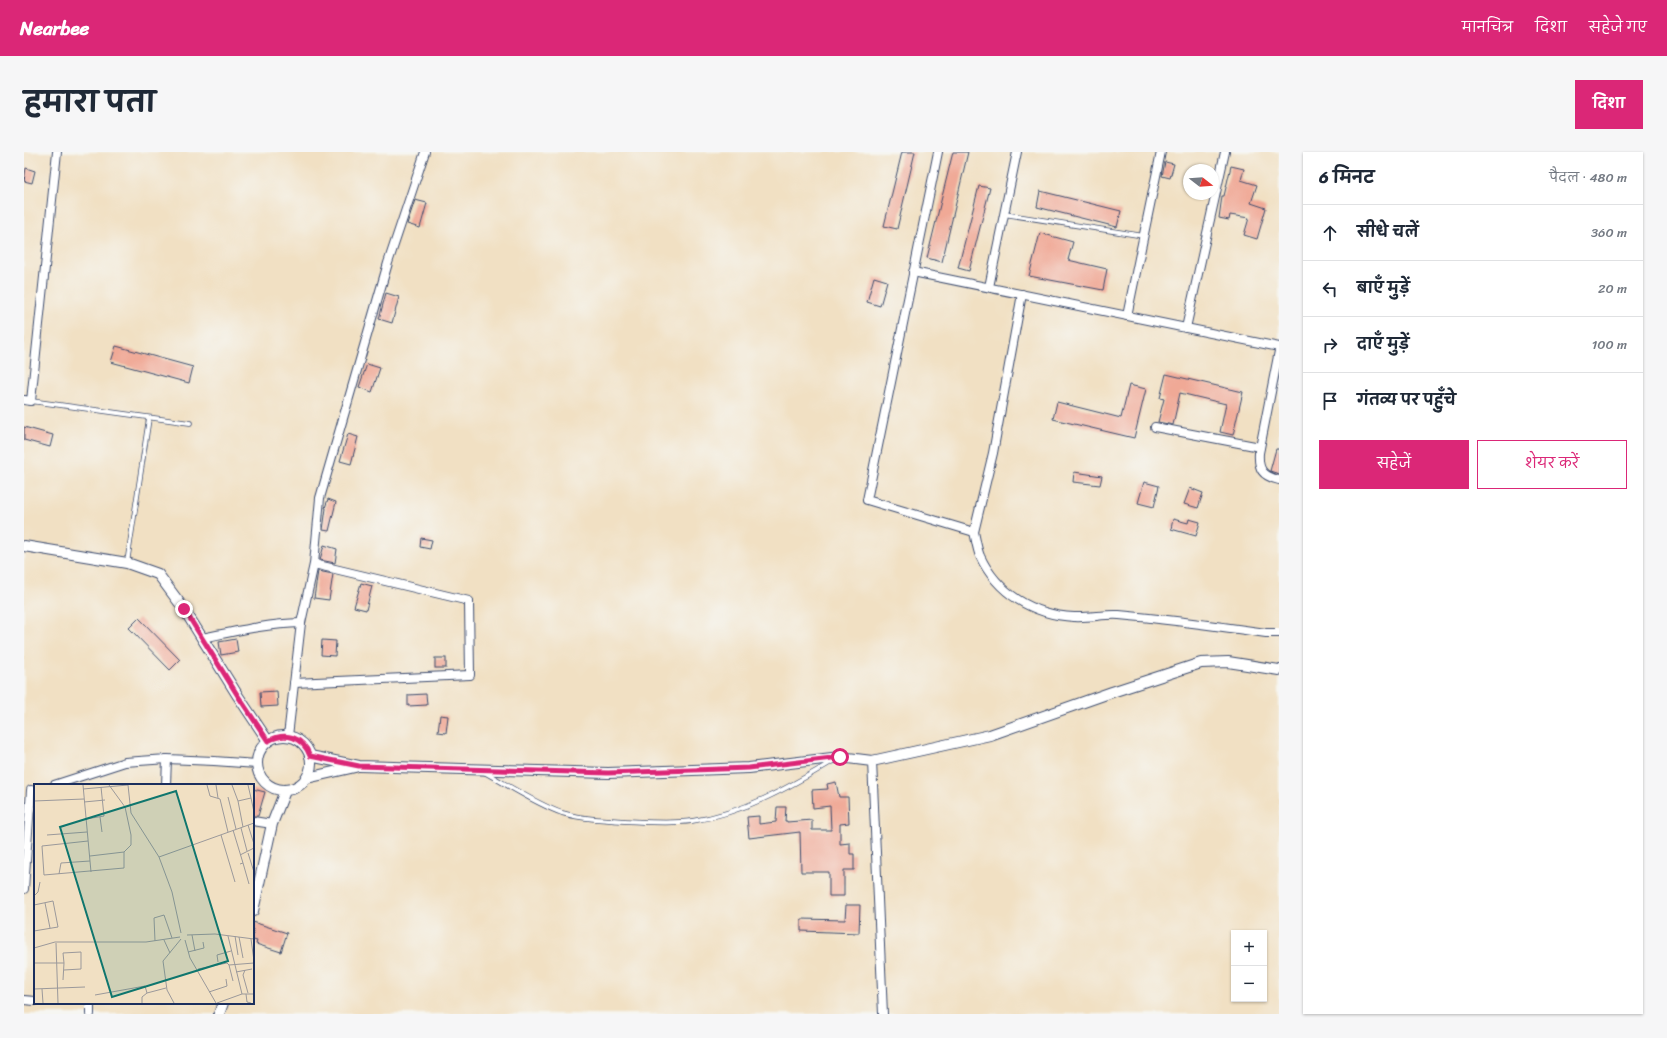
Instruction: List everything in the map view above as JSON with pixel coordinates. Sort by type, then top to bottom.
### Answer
[{"type":"street","points":[[28,401],[57,152]]},
{"type":"street","points":[[288,736],[301,623],[314,564],[320,498],[388,263],[425,152]]},
{"type":"street","points":[[938,152],[867,500],[974,532]]},
{"type":"street","points":[[989,287],[1017,152]]},
{"type":"street","points":[[1127,316],[1161,152]]},
{"type":"street","points":[[1186,328],[1225,152]]},
{"type":"street","points":[[913,272],[1279,347]]},
{"type":"street","points":[[1022,294],[992,453],[974,532],[979,555],[992,576],[1012,596],[1030,608],[1051,614],[1074,617],[1118,615],[1279,633]]},
{"type":"street","points":[[1279,351],[1260,447],[1258,465],[1263,473],[1279,480]]},
{"type":"street","points":[[1155,427],[1260,447]]},
{"type":"street","points":[[24,546],[127,564],[158,574],[184,609],[268,741]]},
{"type":"street","points":[[294,683],[470,675],[469,601],[314,564]]},
{"type":"street","points":[[202,638],[252,627],[273,624],[301,623]]},
{"type":"street","points":[[310,756],[359,766],[481,771],[608,773],[749,768],[840,757],[872,761],[990,735],[1112,692],[1201,663],[1228,662],[1279,670]]},
{"type":"street","points":[[288,736],[302,742],[308,749],[311,765],[307,778],[301,785],[292,789],[276,789],[267,785],[261,778],[257,758],[261,749],[268,741],[275,737],[288,736]]},
{"type":"street","points":[[57,784],[125,762],[167,759],[257,764]]},
{"type":"street","points":[[166,784],[167,759]]},
{"type":"street","points":[[872,761],[884,1014]]},
{"type":"street","points":[[307,778],[359,766]]},
{"type":"street","points":[[24,889],[30,790]]},
{"type":"street","points":[[255,894],[272,824],[285,790]]},
{"type":"street","points":[[254,821],[272,824]]},
{"type":"street","points":[[24,1000],[34,1001]]},
{"type":"street","points":[[219,1014],[224,1004]]},
{"type":"lane","points":[[1004,214],[1144,236]]},
{"type":"lane","points":[[28,401],[190,423]]},
{"type":"lane","points":[[127,564],[149,418]]},
{"type":"lane","points":[[481,771],[542,804],[561,812],[588,818],[656,822],[690,821],[722,815],[761,801],[787,788],[840,757]]},
{"type":"building","points":[[902,152],[915,152],[897,229],[884,226]]},
{"type":"building","points":[[953,152],[968,152],[942,262],[927,258]]},
{"type":"building","points":[[1165,162],[1174,164],[1170,178],[1162,176]]},
{"type":"building","points":[[1231,166],[1244,169],[1241,180],[1257,185],[1251,203],[1266,208],[1257,239],[1244,235],[1249,218],[1230,215],[1229,220],[1219,218],[1222,196],[1224,196]]},
{"type":"building","points":[[26,168],[35,171],[32,183],[24,181]]},
{"type":"building","points":[[979,186],[990,188],[969,271],[958,268]]},
{"type":"building","points":[[1040,191],[1121,211],[1117,227],[1037,207]]},
{"type":"building","points":[[415,200],[427,203],[420,228],[407,224]]},
{"type":"building","points":[[1040,233],[1073,242],[1068,260],[1107,269],[1103,290],[1029,276]]},
{"type":"building","points":[[874,277],[887,281],[880,306],[867,302]]},
{"type":"building","points":[[386,293],[399,297],[392,323],[379,319]]},
{"type":"building","points":[[116,346],[193,367],[189,383],[111,362]]},
{"type":"building","points":[[367,364],[380,368],[372,392],[359,387]]},
{"type":"building","points":[[1166,374],[1243,392],[1233,435],[1220,432],[1226,404],[1180,393],[1173,425],[1158,422],[1164,399],[1160,398]]},
{"type":"building","points":[[1129,385],[1146,389],[1134,438],[1053,419],[1057,402],[1121,418]]},
{"type":"building","points":[[24,427],[53,435],[50,447],[24,440]]},
{"type":"building","points":[[348,434],[358,437],[351,464],[340,461]]},
{"type":"building","points":[[1276,449],[1279,449],[1279,474],[1270,471]]},
{"type":"building","points":[[1074,472],[1102,476],[1100,485],[1073,482]]},
{"type":"building","points":[[1144,482],[1159,486],[1154,507],[1138,503]]},
{"type":"building","points":[[1190,488],[1203,493],[1198,508],[1184,504]]},
{"type":"building","points":[[328,499],[336,502],[329,531],[323,530],[325,508]]},
{"type":"building","points":[[1173,519],[1188,523],[1189,519],[1200,522],[1196,536],[1171,529]]},
{"type":"building","points":[[421,538],[432,540],[430,549],[420,547]]},
{"type":"building","points":[[324,545],[337,549],[335,563],[320,560]]},
{"type":"building","points":[[318,571],[333,574],[329,600],[314,598]]},
{"type":"building","points":[[361,583],[372,586],[366,610],[354,607]]},
{"type":"building","points":[[139,618],[180,660],[170,670],[129,628]]},
{"type":"building","points":[[236,639],[238,652],[221,655],[219,642]]},
{"type":"building","points":[[322,640],[336,641],[335,656],[321,655]]},
{"type":"building","points":[[435,658],[446,658],[446,668],[435,668]]},
{"type":"building","points":[[277,691],[278,706],[261,707],[260,692]]},
{"type":"building","points":[[426,694],[427,705],[408,706],[408,695]]},
{"type":"building","points":[[440,715],[448,716],[446,733],[438,732]]},
{"type":"building","points":[[836,782],[839,797],[848,797],[849,823],[840,824],[840,844],[850,843],[850,854],[854,854],[854,870],[844,870],[844,896],[829,896],[829,872],[801,872],[800,832],[749,838],[747,817],[759,816],[759,824],[776,822],[777,807],[786,807],[785,821],[812,820],[812,830],[831,830],[830,806],[813,808],[812,790],[828,789],[827,784]]},
{"type":"building","points":[[254,789],[265,792],[258,816],[254,816]]},
{"type":"building","points":[[846,905],[860,905],[859,933],[801,931],[801,919],[845,920]]},
{"type":"building","points":[[254,922],[287,933],[281,952],[256,944],[257,941],[254,940]]},
{"type":"route","points":[[184,609],[268,741],[275,737],[284,735],[293,737],[302,742],[308,749],[310,756],[359,766],[488,771],[608,773],[749,768],[840,757]]}]
